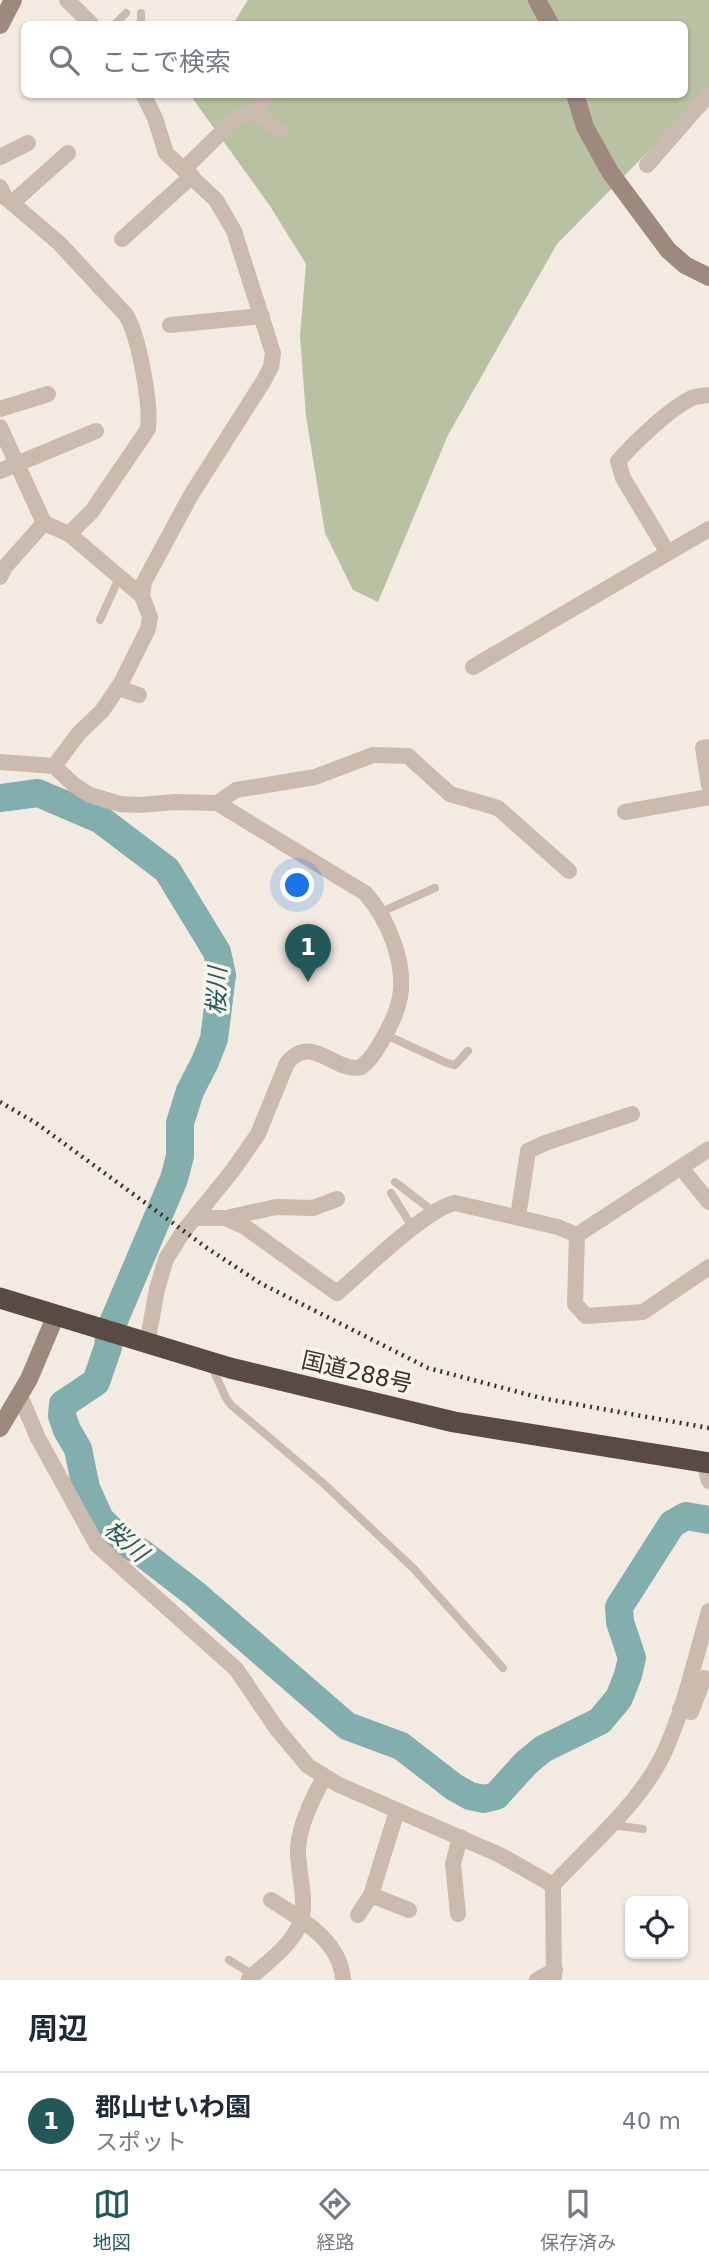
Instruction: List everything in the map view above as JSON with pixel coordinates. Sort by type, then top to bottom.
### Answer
[{"type":"highway","name":"国道288号","points":[[0,1298],[210,1362],[454,1422],[707,1469]]},
{"type":"street","points":[[0,25],[13,0]]},
{"type":"street","points":[[67,0],[88,21]]},
{"type":"street","points":[[537,0],[548,21]]},
{"type":"street","points":[[647,165],[709,94]]},
{"type":"street","points":[[54,766],[79,733],[102,711],[118,688],[148,629],[150,617],[142,596],[144,582],[191,495],[271,367],[273,353],[234,231],[216,200],[166,153],[155,118],[144,98]]},
{"type":"street","points":[[122,239],[188,173],[233,121],[254,111],[265,98]]},
{"type":"street","points":[[576,98],[585,127],[610,172],[668,250],[685,265],[709,277]]},
{"type":"street","points":[[254,111],[280,131]]},
{"type":"street","points":[[0,157],[28,143]]},
{"type":"street","points":[[12,203],[68,153]]},
{"type":"street","points":[[0,187],[5,197],[59,243],[126,315],[132,325],[143,371],[148,429],[92,511],[69,534]]},
{"type":"street","points":[[170,325],[262,316]]},
{"type":"street","points":[[0,409],[48,394]]},
{"type":"street","points":[[668,553],[623,478],[618,461],[632,445],[673,411],[693,398],[709,395]]},
{"type":"street","points":[[0,427],[44,523],[69,534],[142,596]]},
{"type":"street","points":[[0,471],[96,431]]},
{"type":"street","points":[[0,486],[17,464]]},
{"type":"street","points":[[0,578],[5,567],[44,523]]},
{"type":"street","points":[[473,667],[709,529]]},
{"type":"street","points":[[118,688],[139,695]]},
{"type":"street","points":[[709,747],[703,748],[709,785]]},
{"type":"street","points":[[217,803],[236,790],[315,777],[373,755],[408,756],[450,794],[498,808],[569,871]]},
{"type":"street","points":[[0,762],[54,766],[74,785],[90,795],[120,804],[217,803],[365,893],[381,912],[398,961],[401,981],[397,1010],[386,1035],[365,1064],[354,1069],[313,1052],[300,1053],[290,1059],[258,1134],[166,1259],[146,1343]]},
{"type":"street","points":[[625,812],[709,797]]},
{"type":"street","points":[[518,1217],[528,1151],[632,1114]]},
{"type":"street","points":[[577,1235],[709,1149]]},
{"type":"street","points":[[682,1169],[709,1202]]},
{"type":"street","points":[[195,1218],[226,1217],[276,1207],[313,1208],[337,1199]]},
{"type":"street","points":[[226,1217],[245,1227],[337,1293],[445,1204],[455,1203],[518,1217],[558,1227],[577,1235]]},
{"type":"street","points":[[577,1235],[575,1304],[586,1316],[643,1312],[706,1276]]},
{"type":"street","points":[[0,1428],[20,1395],[56,1315]]},
{"type":"street","points":[[20,1395],[38,1438],[97,1545],[236,1669],[276,1729],[308,1766],[324,1777],[397,1811],[500,1855],[553,1885]]},
{"type":"street","points":[[537,1980],[554,1975],[553,1885],[612,1825],[637,1795],[661,1758],[680,1709],[709,1611]]},
{"type":"street","points":[[680,1709],[691,1712],[704,1678],[709,1679]]},
{"type":"street","points":[[251,1977],[292,1938],[301,1919],[298,1847],[311,1801],[324,1777]]},
{"type":"street","points":[[358,1915],[371,1895],[397,1811]]},
{"type":"street","points":[[458,1914],[453,1864],[460,1837]]},
{"type":"street","points":[[371,1895],[409,1910]]},
{"type":"street","points":[[271,1900],[312,1926],[329,1946],[348,1978]]},
{"type":"lane","points":[[118,21],[125,13]]},
{"type":"lane","points":[[141,13],[141,21]]},
{"type":"lane","points":[[100,620],[119,578]]},
{"type":"lane","points":[[381,912],[435,888]]},
{"type":"lane","points":[[386,1035],[455,1065],[468,1052]]},
{"type":"lane","points":[[395,1181],[434,1212]]},
{"type":"lane","points":[[391,1193],[414,1228]]},
{"type":"lane","points":[[210,1362],[231,1405],[323,1483],[413,1568],[503,1668]]},
{"type":"lane","points":[[612,1825],[643,1829]]},
{"type":"lane","points":[[229,1960],[251,1977]]},
{"type":"green space","points":[[248,0],[709,0],[709,90],[557,244],[448,435],[378,602],[353,590],[325,533],[306,416],[300,336],[306,264],[270,206],[193,98],[688,98],[688,21],[235,21]]},
{"type":"waterway","name":"桜川","points":[[0,798],[38,793],[101,820],[167,870],[217,952],[222,975],[214,1039],[190,1091],[180,1123],[180,1156],[174,1179],[110,1330],[108,1347],[96,1382],[63,1404],[62,1416],[78,1449],[86,1488],[100,1519],[122,1541],[195,1594],[347,1726],[401,1746],[454,1787],[470,1796],[484,1799],[496,1796],[526,1763],[543,1749],[600,1721],[619,1698],[632,1658],[620,1622],[619,1607],[672,1524],[686,1516],[709,1520]]},
{"type":"railway","points":[[0,1102],[36,1123],[207,1248],[260,1283],[428,1368],[541,1398],[709,1428]]},
{"type":"place","name":"郡山せいわ園","points":[[308,982]]}]
